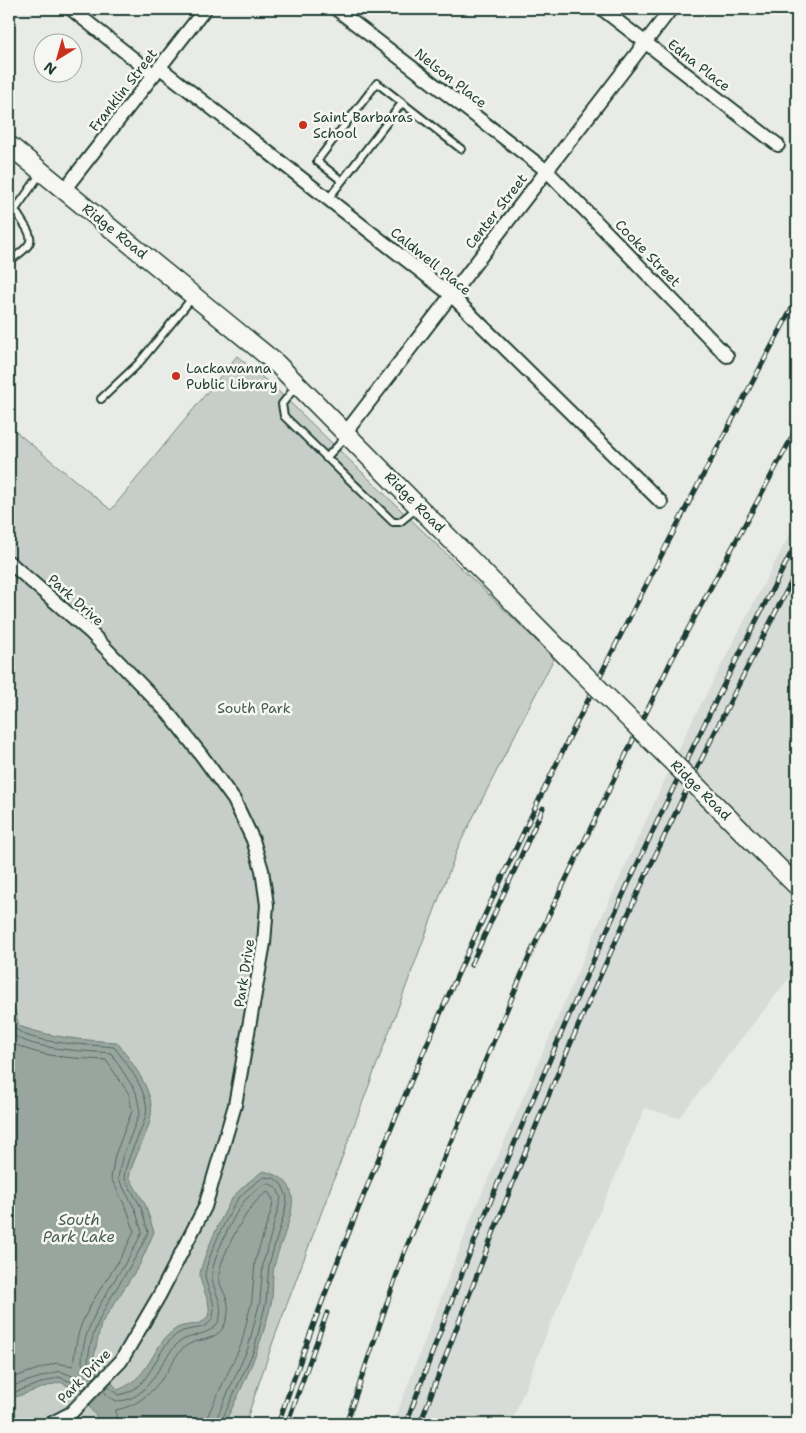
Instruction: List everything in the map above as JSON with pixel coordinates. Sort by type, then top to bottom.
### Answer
[{"type":"main road","name":"Ridge Road","points":[[9,146],[277,364],[797,886]]},
{"type":"street","name":"Caldwell Place","points":[[72,9],[328,199],[451,295],[662,502]]},
{"type":"street","name":"Franklin Street","points":[[64,190],[205,9]]},
{"type":"street","name":"Nelson Place","points":[[336,9],[546,171]]},
{"type":"street","name":"Edna Place","points":[[602,9],[778,145]]},
{"type":"street","name":"Center Street","points":[[347,433],[671,9]]},
{"type":"street","name":"Cooke Street","points":[[546,171],[727,356]]},
{"type":"street","name":"Park Drive","points":[[9,562],[92,633],[169,714],[202,756],[234,800],[253,840],[262,870],[267,905],[263,952],[236,1104],[205,1206],[159,1296],[121,1361],[71,1414],[50,1424]]},
{"type":"lane","points":[[342,180],[317,161],[377,83],[461,149]]},
{"type":"lane","points":[[328,199],[402,103]]},
{"type":"lane","points":[[9,261],[27,249],[31,243],[31,236],[12,212],[42,172]]},
{"type":"lane","points":[[101,399],[138,364],[194,296]]},
{"type":"lane","points":[[298,384],[282,404],[284,416],[393,522],[400,522],[419,506]]},
{"type":"lane","points":[[326,458],[347,433]]},
{"type":"shaded area","points":[[797,520],[797,968],[679,1118],[645,1108],[549,1328],[511,1424],[393,1424],[472,1216],[594,934],[688,729]]},
{"type":"green space","name":"South Park","points":[[237,356],[275,388],[554,658],[459,845],[274,1339],[245,1424],[9,1424],[9,426],[111,510]]},
{"type":"water","name":"South Park Lake","points":[[9,990],[19,1026],[56,1036],[117,1042],[140,1076],[149,1096],[151,1115],[129,1177],[145,1204],[154,1232],[140,1264],[101,1324],[93,1361],[118,1390],[130,1384],[138,1377],[168,1335],[181,1326],[202,1322],[208,1316],[209,1307],[201,1281],[201,1270],[214,1235],[234,1196],[263,1171],[278,1176],[286,1182],[291,1190],[291,1212],[274,1268],[272,1299],[267,1320],[251,1366],[224,1424],[98,1424],[98,1419],[77,1390],[60,1382],[9,1399]]},
{"type":"railway","points":[[278,1424],[331,1278],[388,1134],[450,992],[515,851],[582,711],[652,573],[797,299]]},
{"type":"railway","points":[[346,1424],[404,1253],[532,950],[672,659],[797,428]]},
{"type":"railway","points":[[406,1424],[483,1220],[518,1134],[593,962],[671,792],[797,542]]},
{"type":"railway","points":[[420,1424],[516,1175],[607,960],[699,764],[797,571]]},
{"type":"railway","points":[[471,965],[543,808]]},
{"type":"railway","points":[[287,1424],[327,1313]]},
{"type":"place","name":"Saint Barbaras School","points":[[303,125]]},
{"type":"place","name":"Lackawanna Public Library","points":[[176,376]]}]
